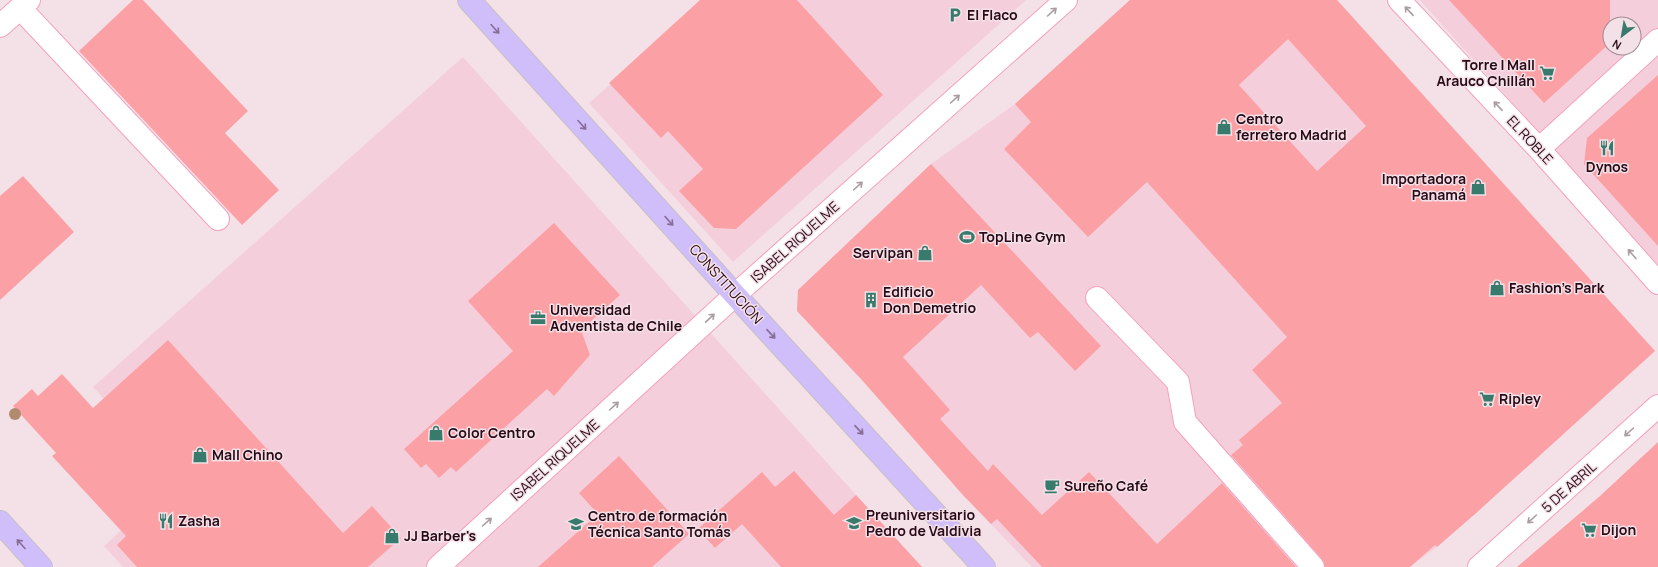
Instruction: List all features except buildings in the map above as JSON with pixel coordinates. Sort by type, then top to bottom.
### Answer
[{"type":"main road","name":"CONSTITUCIÓN","points":[[468,0],[984,567]]},
{"type":"main road","points":[[0,522],[41,567]]},
{"type":"street","name":"ISABEL RIQUELME","points":[[438,567],[735,295],[1066,0]]},
{"type":"street","name":"EL ROBLE","points":[[1399,0],[1539,149],[1658,283]]},
{"type":"street","points":[[1,22],[24,4],[218,219]]},
{"type":"street","points":[[1539,149],[1658,40]]},
{"type":"street","points":[[1097,298],[1178,382],[1185,422],[1313,567]]},
{"type":"street","name":"5 DE ABRIL","points":[[1479,567],[1658,406]]},
{"type":"shaded area","points":[[707,0],[1026,0],[733,262],[589,103]]},
{"type":"shaded area","points":[[1130,0],[1337,0],[1655,351],[1475,514],[1437,547],[1410,567],[1032,567],[962,494],[869,388],[797,311],[798,290],[931,164],[1015,104]]},
{"type":"shaded area","points":[[1420,0],[1658,0],[1658,265],[1539,133]]},
{"type":"shaded area","points":[[463,57],[922,567],[123,567],[104,546],[177,479],[93,387]]},
{"type":"place","name":"El Flaco","points":[[955,15]]},
{"type":"place","name":"Torre I Mall Arauco Chillán","points":[[1547,73]]},
{"type":"place","name":"Centro ferretero Madrid","points":[[1224,127]]},
{"type":"place","name":"Dynos","points":[[1607,148]]},
{"type":"place","name":"Importadora Panamá","points":[[1478,187]]},
{"type":"place","name":"TopLine Gym","points":[[967,237]]},
{"type":"place","name":"Servipan","points":[[925,253]]},
{"type":"place","name":"Fashion's Park","points":[[1497,288]]},
{"type":"place","name":"Edificio Don Demetrio","points":[[871,300]]},
{"type":"place","name":"Universidad Adventista de Chile","points":[[538,318]]},
{"type":"place","name":"Ripley","points":[[1487,399]]},
{"type":"place","name":"Color Centro","points":[[436,433]]},
{"type":"place","name":"Mall Chino","points":[[200,455]]},
{"type":"place","name":"Sureño Café","points":[[1052,486]]},
{"type":"place","name":"Zasha","points":[[166,521]]},
{"type":"place","name":"Preuniversitario Pedro de Valdivia","points":[[854,523]]},
{"type":"place","name":"Centro de formación Técnica Santo Tomás","points":[[576,524]]},
{"type":"place","name":"Dijon","points":[[1589,530]]},
{"type":"place","name":"JJ Barber's","points":[[392,536]]}]
